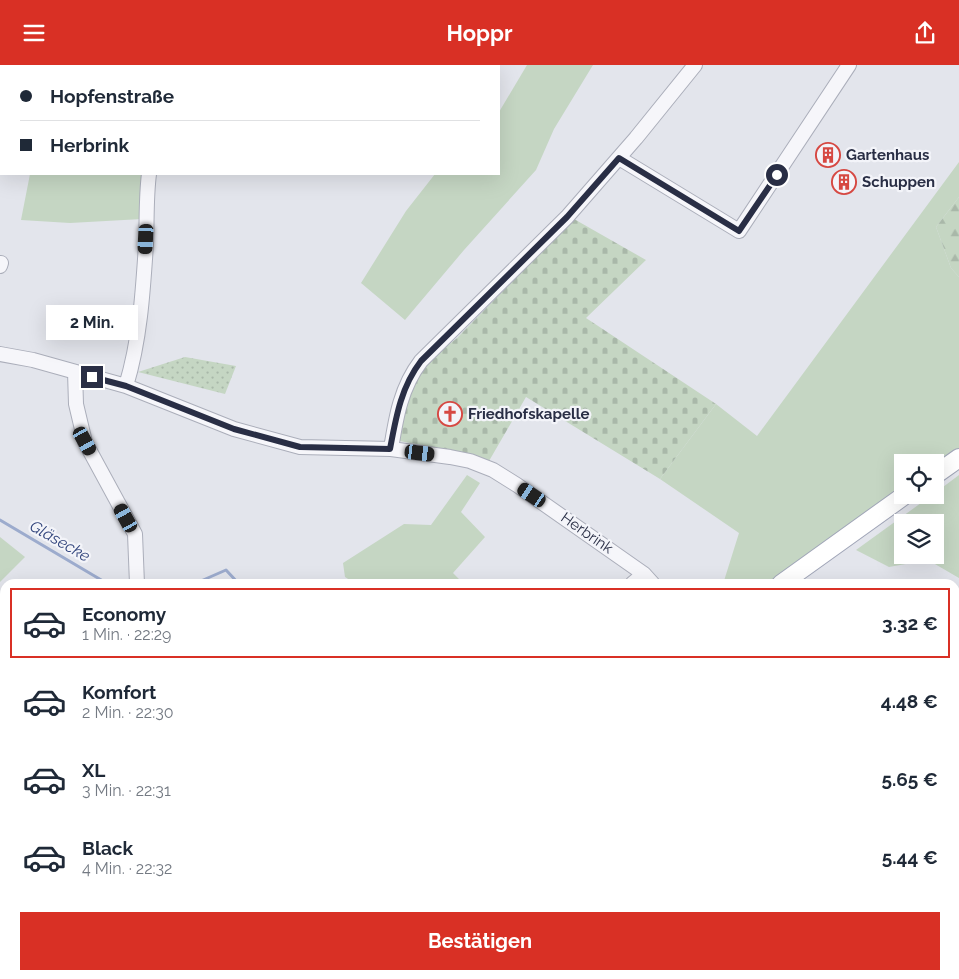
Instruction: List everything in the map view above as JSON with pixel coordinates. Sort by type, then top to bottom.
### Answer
[{"type":"main road","points":[[944,469],[959,458]]},
{"type":"main road","points":[[788,579],[894,503]]},
{"type":"street","points":[[390,449],[400,400],[408,379],[421,361],[567,217],[619,158],[694,65]]},
{"type":"street","points":[[619,158],[739,231],[849,65]]},
{"type":"street","points":[[126,386],[131,369],[142,297],[149,175]]},
{"type":"street","name":"Herbrink","points":[[0,355],[33,360],[126,386],[234,429],[300,447],[390,449],[470,461],[493,471],[540,501],[649,579]]},
{"type":"street","points":[[75,372],[76,404],[85,441],[135,534],[137,579]]},
{"type":"green space","points":[[527,65],[593,65],[554,129],[536,170],[464,250],[405,320],[361,283],[406,211],[434,175],[500,175],[500,110]]},
{"type":"green space","points":[[959,162],[959,197],[936,227],[951,268],[959,277],[959,458],[944,469],[944,454],[894,454],[894,501],[791,579],[725,579],[739,533],[660,479],[716,404],[757,436]]},
{"type":"green space","points":[[30,175],[144,175],[142,219],[70,223],[21,220]]},
{"type":"green space","points":[[959,197],[959,277],[951,268],[936,227]]},
{"type":"green space","points":[[574,219],[646,260],[586,318],[716,404],[660,479],[526,397],[489,461],[462,452],[399,441],[411,389],[425,364],[457,338]]},
{"type":"green space","points":[[185,357],[236,366],[225,394],[138,372]]},
{"type":"green space","points":[[467,475],[480,483],[461,512],[485,537],[453,573],[459,579],[348,579],[345,577],[343,563],[404,524],[431,525]]},
{"type":"green space","points":[[959,475],[959,578],[935,564],[944,564],[944,514],[906,514],[920,504],[944,504],[944,486]]},
{"type":"green space","points":[[894,522],[894,564],[906,564],[889,567],[856,550]]},
{"type":"green space","points":[[0,537],[25,557],[3,579],[0,579]]},
{"type":"waterway","name":"Gläsecke","points":[[0,520],[100,579]]},
{"type":"waterway","name":"Gläsecke","points":[[205,579],[226,570],[234,579]]},
{"type":"place","name":"Gartenhaus","points":[[828,155]]},
{"type":"place","name":"Schuppen","points":[[844,182]]},
{"type":"place","name":"Friedhofskapelle","points":[[450,414]]},
{"type":"route","points":[[92,377],[126,386],[234,429],[300,447],[390,449],[400,400],[413,371],[567,217],[619,158],[739,231],[777,175]]}]
